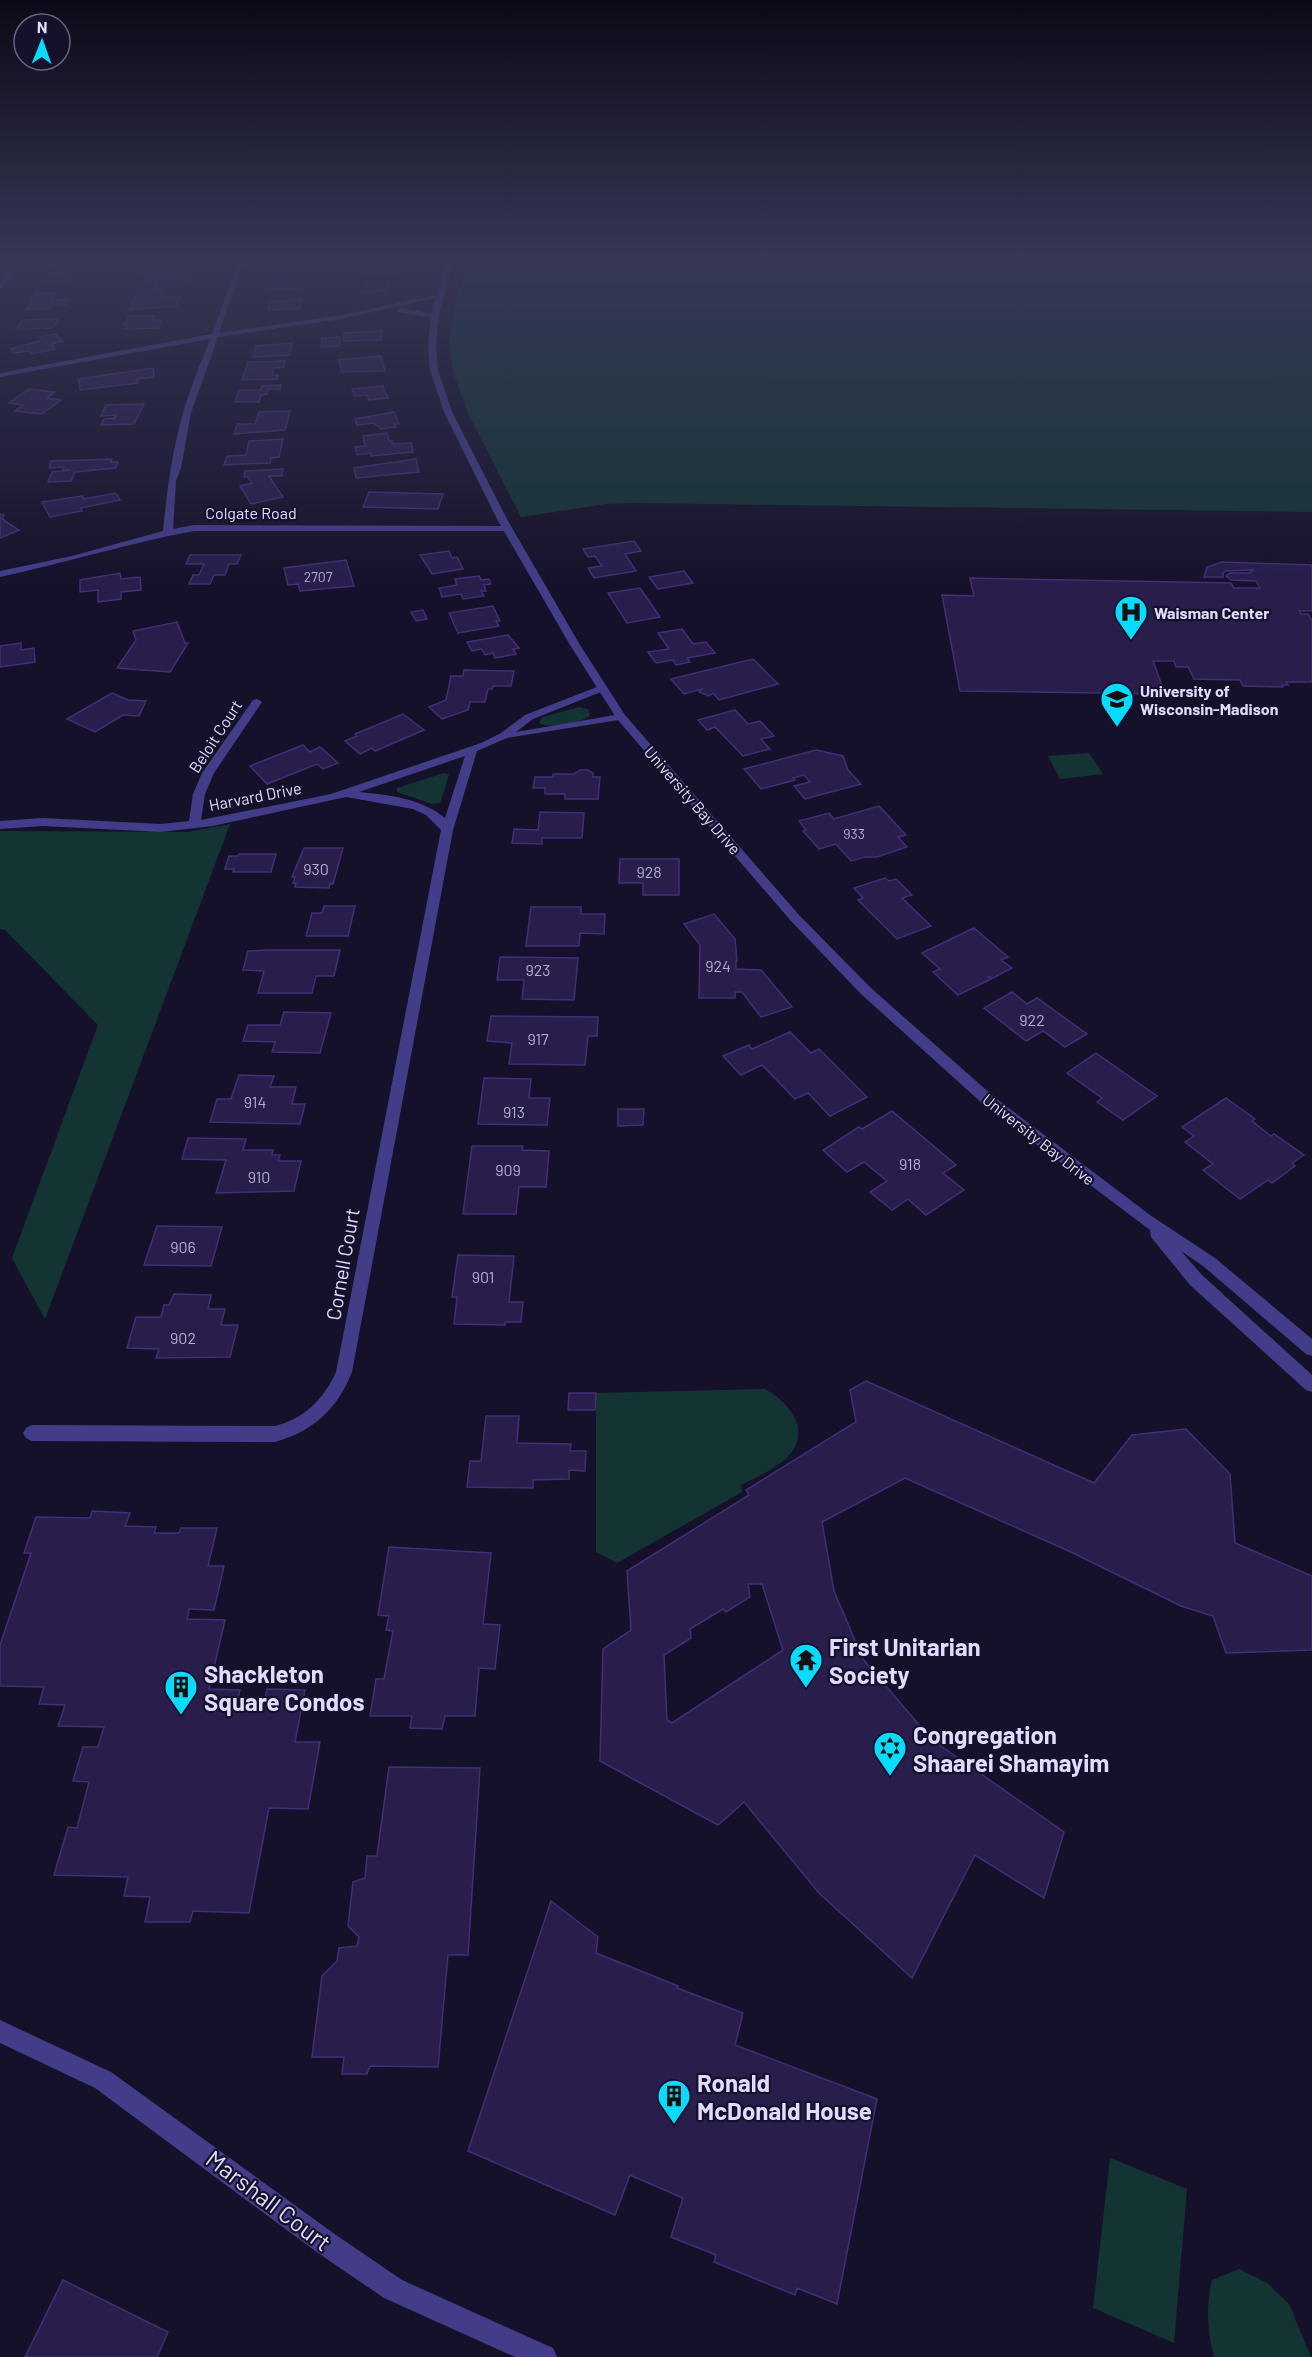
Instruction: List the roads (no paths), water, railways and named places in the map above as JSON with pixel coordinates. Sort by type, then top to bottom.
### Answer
[{"type":"street","points":[[0,375],[28,369]]},
{"type":"street","points":[[168,532],[172,481],[177,468],[187,413],[202,369]]},
{"type":"street","name":"University Bay Drive","points":[[434,369],[448,412],[508,529],[621,717],[795,918],[866,991],[988,1100],[1145,1219],[1209,1262],[1312,1349]]},
{"type":"street","name":"Colgate Road","points":[[0,574],[74,558],[168,532],[194,528],[508,529]]},
{"type":"street","name":"Harvard Drive","points":[[0,825],[43,822],[161,828],[213,822],[343,794],[472,750],[505,735],[529,717],[602,688]]},
{"type":"street","name":"Beloit Court","points":[[194,824],[198,794],[208,773],[257,702]]},
{"type":"street","name":"Harvard Drive","points":[[505,735],[522,735],[621,717]]},
{"type":"street","name":"Cornell Court","points":[[32,1432],[275,1434],[293,1430],[309,1420],[331,1398],[344,1372],[447,830],[472,750]]},
{"type":"street","points":[[343,794],[397,801],[415,806],[439,818],[447,830]]},
{"type":"street","name":"University Bay Drive","points":[[1145,1219],[1196,1280],[1312,1385]]},
{"type":"street","name":"Marshall Court","points":[[0,2031],[103,2080],[327,2244],[393,2289],[544,2357]]},
{"type":"place","name":"Waisman Center","points":[[1131,641]]},
{"type":"place","name":"University of Wisconsin-Madison","points":[[1117,728]]},
{"type":"place","name":"First Unitarian Society","points":[[806,1689]]},
{"type":"place","name":"Shackleton Square Condos","points":[[181,1716]]},
{"type":"place","name":"Congregation Shaarei Shamayim","points":[[890,1777]]},
{"type":"place","name":"Ronald McDonald House","points":[[674,2125]]}]
